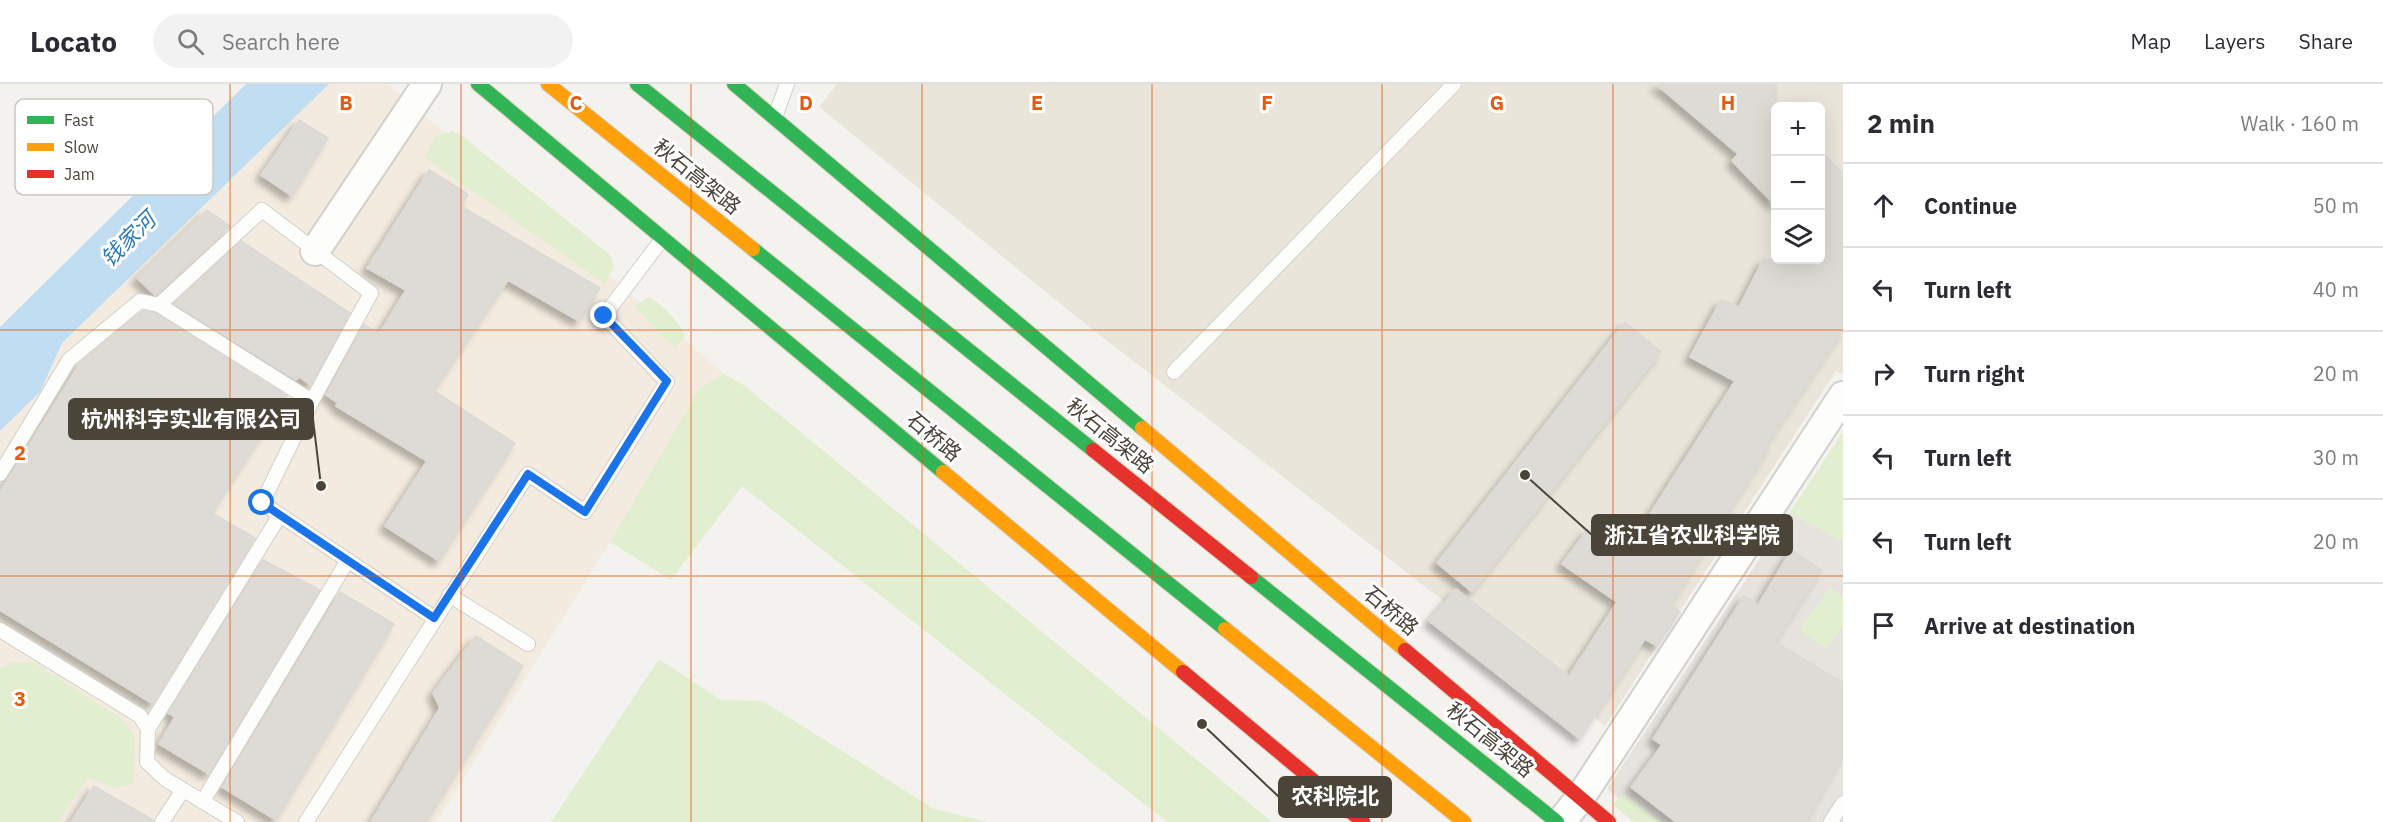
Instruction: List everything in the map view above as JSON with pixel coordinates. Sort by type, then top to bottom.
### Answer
[{"type":"main road","name":"石桥路","points":[[478,84],[1363,822]]},
{"type":"main road","name":"秋石高架路","points":[[548,84],[1464,822]]},
{"type":"main road","name":"秋石高架路","points":[[637,84],[1559,822]]},
{"type":"main road","name":"石桥路","points":[[734,84],[1609,822]]},
{"type":"street","points":[[315,251],[427,84]]},
{"type":"street","points":[[1559,822],[1580,798],[1843,396]]},
{"type":"lane","points":[[775,117],[787,84]]},
{"type":"lane","points":[[1174,372],[1454,84]]},
{"type":"lane","points":[[159,304],[262,210],[371,293],[312,401],[262,503],[434,618]]},
{"type":"lane","points":[[306,822],[434,618],[528,474],[585,512],[667,381],[604,316],[663,238]]},
{"type":"lane","points":[[0,474],[69,360],[140,301],[159,304],[312,401]]},
{"type":"lane","points":[[232,821],[165,779],[147,762],[148,729],[280,515]]},
{"type":"lane","points":[[203,801],[348,560]]},
{"type":"lane","points":[[449,595],[528,644]]},
{"type":"lane","points":[[0,630],[140,716],[148,729]]},
{"type":"lane","points":[[162,822],[183,790]]},
{"type":"lane","points":[[1831,822],[1843,803]]},
{"type":"shaded area","points":[[329,84],[388,84],[724,374],[700,389],[610,542],[437,822],[0,822],[0,431],[40,392],[62,343]]},
{"type":"shaded area","points":[[837,84],[1843,84],[1843,375],[1836,371],[1605,726],[1079,319],[819,107]]},
{"type":"shaded area","points":[[1843,433],[1843,822],[1647,822],[1607,789]]},
{"type":"green space","points":[[452,131],[461,135],[610,255],[614,265],[605,284],[424,157],[436,136]]},
{"type":"green space","points":[[649,297],[670,314],[685,336],[675,348],[634,306]]},
{"type":"green space","points":[[724,374],[745,386],[1272,822],[1167,822],[742,486],[671,580],[610,542],[700,388]]},
{"type":"green space","points":[[1843,432],[1843,538],[1841,541],[1789,513]]},
{"type":"green space","points":[[1830,587],[1843,597],[1843,627],[1826,649],[1799,630]]},
{"type":"green space","points":[[659,659],[721,700],[763,701],[934,809],[988,822],[551,822]]},
{"type":"green space","points":[[33,662],[121,719],[135,736],[134,783],[114,788],[88,777],[58,822],[0,822],[0,668],[11,663]]},
{"type":"green space","points":[[1623,794],[1661,822],[1634,822],[1613,805]]},
{"type":"water","name":"钱家河","points":[[246,84],[329,84],[62,343],[40,392],[0,431],[0,327],[134,195],[213,195],[213,117]]},
{"type":"building","points":[[1656,84],[1776,84],[1776,102],[1771,102],[1771,201],[1732,161],[1738,154]]},
{"type":"building","points":[[299,120],[328,138],[292,196],[261,175]]},
{"type":"building","points":[[1825,156],[1843,173],[1843,330],[1767,444],[1770,446],[1671,604],[1680,612],[1657,646],[1645,639],[1580,739],[1429,621],[1456,589],[1569,676],[1617,602],[1562,564],[1588,529],[1625,553],[1735,381],[1690,357],[1721,300],[1739,307],[1763,260],[1771,260],[1771,264],[1825,264]]},
{"type":"building","points":[[429,170],[468,194],[461,206],[600,288],[579,321],[508,280],[434,391],[515,443],[439,561],[385,526],[427,461],[336,406],[338,403],[326,395],[364,324],[379,334],[406,290],[367,268]]},
{"type":"building","points":[[207,210],[230,226],[155,295],[137,278]]},
{"type":"building","points":[[241,241],[350,313],[311,385],[299,377],[296,380],[174,304]]},
{"type":"building","points":[[143,311],[156,313],[287,396],[212,513],[255,538],[153,704],[0,610],[0,492],[80,363]]},
{"type":"building","points":[[1625,322],[1661,352],[1472,592],[1437,563]]},
{"type":"building","points":[[1791,550],[1821,570],[1775,642],[1843,683],[1843,755],[1806,822],[1676,822],[1631,787],[1662,745],[1653,739],[1744,596],[1758,605]]},
{"type":"building","points":[[263,560],[320,590],[209,774],[159,744],[175,717],[168,713]]},
{"type":"building","points":[[340,592],[394,624],[276,820],[222,787]]},
{"type":"building","points":[[476,636],[523,666],[426,822],[371,822],[440,708],[433,693]]},
{"type":"building","points":[[94,786],[153,820],[153,822],[71,822]]},
{"type":"traffic: fast","points":[[478,84],[943,472]]},
{"type":"traffic: fast","points":[[637,84],[1093,450]]},
{"type":"traffic: fast","points":[[734,84],[1142,428]]},
{"type":"traffic: fast","points":[[753,249],[1225,629]]},
{"type":"traffic: fast","points":[[1251,577],[1557,822]]},
{"type":"traffic: slow","points":[[548,84],[753,249]]},
{"type":"traffic: slow","points":[[1142,428],[1405,650]]},
{"type":"traffic: slow","points":[[943,472],[1183,672]]},
{"type":"traffic: slow","points":[[1225,629],[1464,822]]},
{"type":"traffic: jam","points":[[1093,450],[1251,577]]},
{"type":"traffic: jam","points":[[1405,650],[1609,822]]},
{"type":"traffic: jam","points":[[1183,672],[1363,822]]},
{"type":"place","name":"浙江省农业科学院","points":[[1525,475]]},
{"type":"place","name":"杭州科宇实业有限公司","points":[[321,486]]},
{"type":"place","name":"农科院北","points":[[1202,724]]},
{"type":"route","points":[[262,503],[434,618],[528,474],[585,512],[667,381],[604,316]]}]
